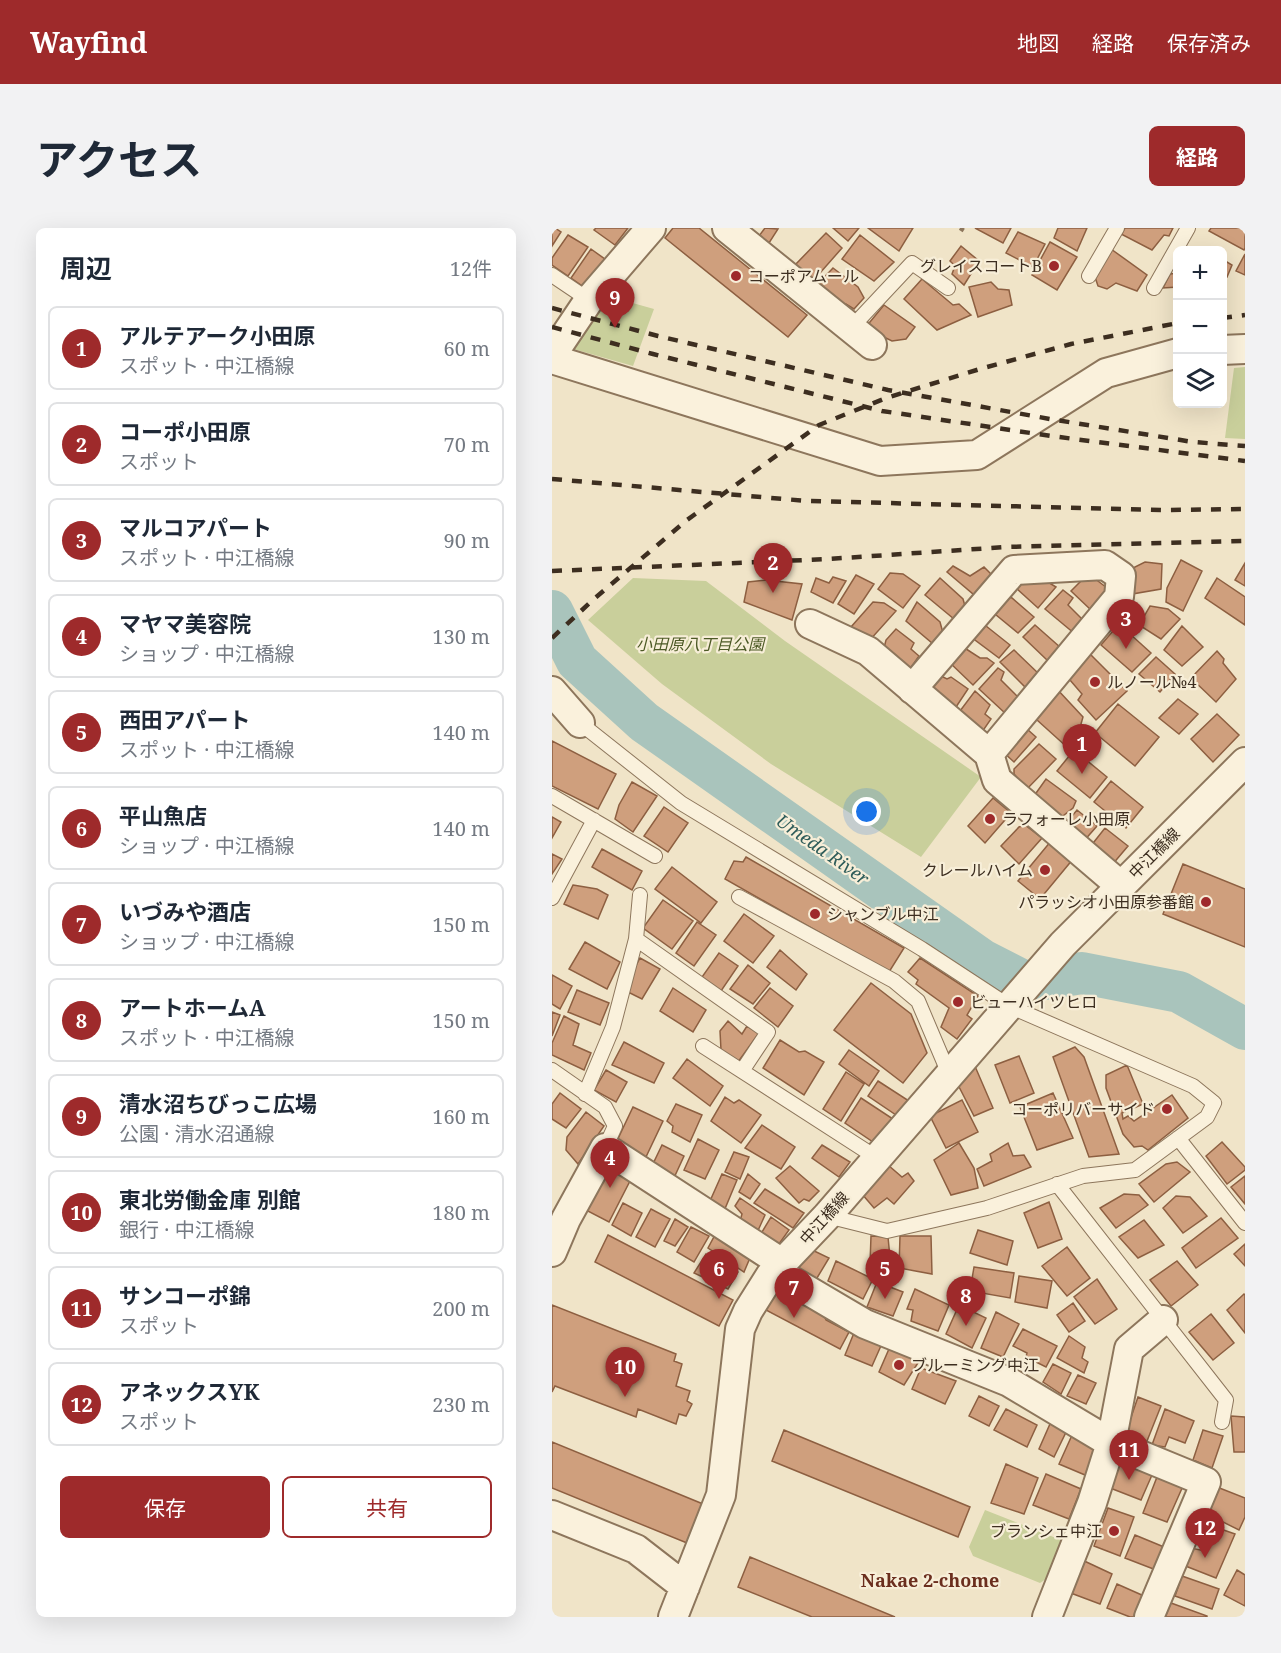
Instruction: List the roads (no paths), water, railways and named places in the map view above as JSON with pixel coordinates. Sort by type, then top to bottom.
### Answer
[{"type":"street","points":[[552,355],[589,300],[651,228]]},
{"type":"street","points":[[727,228],[862,336]]},
{"type":"street","points":[[1227,350],[1245,348]]},
{"type":"street","points":[[552,359],[880,461],[977,455],[1106,373],[1174,354]]},
{"type":"street","points":[[912,689],[1014,570],[1105,565],[1121,576],[1119,597],[989,754]]},
{"type":"street","points":[[810,624],[868,651],[989,754],[997,780],[1121,886]]},
{"type":"street","points":[[552,692],[580,723]]},
{"type":"street","name":"中江橋線","points":[[673,1617],[721,1495],[740,1329],[748,1311],[770,1276],[826,1216],[1063,944],[1245,762]]},
{"type":"street","points":[[552,1252],[558,1225],[605,1148],[865,1324],[1009,1382],[1111,1443],[1206,1482],[1149,1617]]},
{"type":"street","points":[[1047,1617],[1092,1503],[1111,1443],[1130,1349],[1163,1320]]},
{"type":"street","points":[[552,1515],[636,1549],[686,1587]]},
{"type":"lane","points":[[1089,276],[1117,228]]},
{"type":"lane","points":[[1154,288],[1188,228]]},
{"type":"lane","points":[[862,336],[912,263],[948,288]]},
{"type":"lane","points":[[552,275],[589,300]]},
{"type":"lane","points":[[580,723],[681,803],[922,949],[1013,1001],[1192,1086],[1214,1103],[1207,1117],[1136,1170],[1083,1176],[987,1208],[887,1231],[826,1216]]},
{"type":"lane","points":[[552,796],[655,856]]},
{"type":"lane","points":[[552,898],[594,820]]},
{"type":"lane","points":[[585,1094],[613,1027],[636,939],[640,896]]},
{"type":"lane","points":[[739,897],[894,981],[918,1001],[950,1074]]},
{"type":"lane","points":[[636,939],[768,1032],[742,1071]]},
{"type":"lane","points":[[703,1046],[877,1158]]},
{"type":"lane","points":[[552,1070],[604,1107],[615,1126],[605,1148]]},
{"type":"lane","points":[[1178,1138],[1245,1223]]},
{"type":"lane","points":[[1057,1184],[1226,1400],[1222,1422]]},
{"type":"waterway","name":"Umeda River","points":[[552,611],[577,661],[644,722],[982,960],[1025,982],[1082,973],[1179,992],[1245,1029]]},
{"type":"railway","points":[[552,308],[658,336],[888,390],[1193,442],[1245,446]]},
{"type":"railway","points":[[1227,317],[1245,315]]},
{"type":"railway","points":[[552,638],[595,598],[687,520],[819,425],[886,398],[980,369],[1071,344],[1173,324]]},
{"type":"railway","points":[[552,327],[882,411],[1245,461]]},
{"type":"railway","points":[[552,479],[807,501],[1163,510],[1245,509]]},
{"type":"railway","points":[[552,571],[828,559],[1006,547],[1245,541]]},
{"type":"place","name":"グレイスコートB","points":[[1054,266]]},
{"type":"place","name":"コーポアムール","points":[[736,276]]},
{"type":"place","name":"清水沼ちびっこ広場","points":[[615,328]]},
{"type":"place","name":"コーポ小田原","points":[[773,593]]},
{"type":"place","name":"マルコアパート","points":[[1126,649]]},
{"type":"place","name":"ルノール№4","points":[[1095,682]]},
{"type":"place","name":"アルテアーク小田原","points":[[1082,774]]},
{"type":"place","name":"ラフォーレ小田原","points":[[990,819]]},
{"type":"place","name":"クレールハイム","points":[[1045,870]]},
{"type":"place","name":"パラッシオ小田原参番館","points":[[1206,902]]},
{"type":"place","name":"シャンブル中江","points":[[815,914]]},
{"type":"place","name":"ビューハイツヒロ","points":[[958,1002]]},
{"type":"place","name":"コーポリバーサイド","points":[[1167,1109]]},
{"type":"place","name":"マヤマ美容院","points":[[610,1188]]},
{"type":"place","name":"平山魚店","points":[[719,1299]]},
{"type":"place","name":"西田アパート","points":[[885,1299]]},
{"type":"place","name":"いづみや酒店","points":[[794,1318]]},
{"type":"place","name":"アートホームA","points":[[966,1326]]},
{"type":"place","name":"ブルーミング中江","points":[[899,1365]]},
{"type":"place","name":"東北労働金庫 別館","points":[[625,1397]]},
{"type":"place","name":"サンコーポ錦","points":[[1129,1480]]},
{"type":"place","name":"ブランシェ中江","points":[[1114,1531]]},
{"type":"place","name":"アネックスYK","points":[[1205,1558]]},
{"type":"district","name":"Nakae 2-chome","points":[[930,1580]]},
{"type":"park label","name":"小田原八丁目公園","points":[[700,644]]}]
